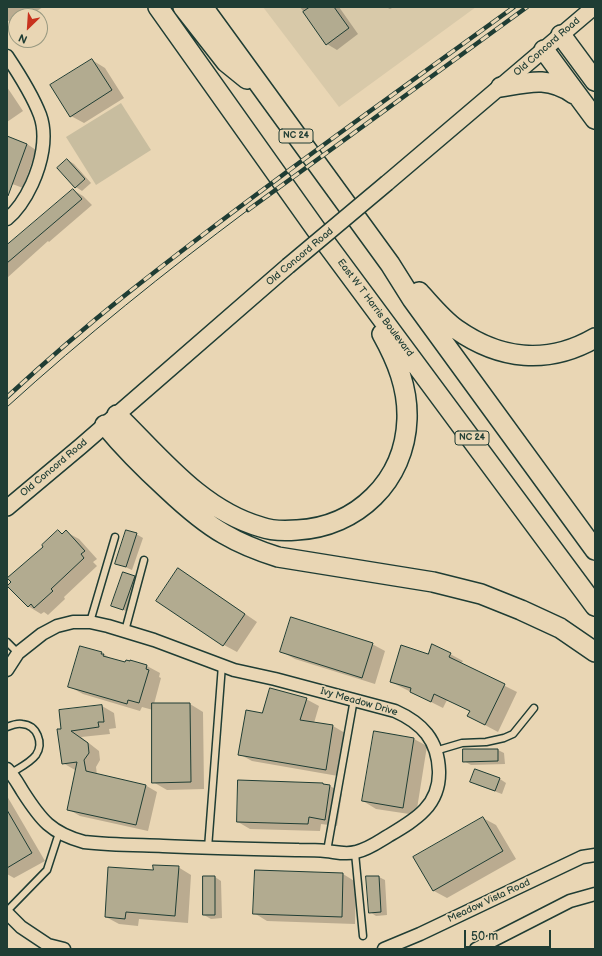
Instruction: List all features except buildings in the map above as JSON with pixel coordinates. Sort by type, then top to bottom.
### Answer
[{"type":"main road","name":"East W T Harris Boulevard","points":[[158,7],[320,234],[595,606]]},
{"type":"main road","points":[[182,7],[226,62],[265,93]]},
{"type":"main road","name":"NC 24","points":[[203,7],[390,264],[412,299],[595,550]]},
{"type":"main road","points":[[561,35],[595,81]]},
{"type":"main road","points":[[544,50],[595,119]]},
{"type":"main road","points":[[501,86],[544,82],[555,84],[580,99]]},
{"type":"main road","points":[[390,264],[455,328],[485,346],[519,355],[536,356],[554,354],[569,350],[595,338]]},
{"type":"main road","points":[[111,420],[209,502],[243,521],[261,528],[277,530],[308,530],[321,528],[357,512],[368,504],[381,490],[397,462],[406,434],[407,402],[404,386],[393,354],[353,290],[348,272]]},
{"type":"main road","points":[[111,420],[140,464],[185,506],[210,526],[240,543],[258,551],[278,557],[426,581],[458,587],[481,594],[560,628],[595,652]]},
{"type":"street","name":"Old Concord Road","points":[[7,508],[288,266],[594,7]]},
{"type":"street","points":[[7,56],[21,77],[40,116],[42,134],[42,155],[38,172],[29,191],[19,206],[7,219]]},
{"type":"street","name":"Ivy Meadow Drive","points":[[7,670],[18,653],[42,634],[57,626],[73,622],[90,622],[154,640],[234,670],[354,699],[395,711],[410,718],[422,728],[431,740],[439,771],[438,786],[432,800],[424,812],[372,847],[355,853],[84,842],[68,838],[59,833],[44,820],[9,771]]},
{"type":"street","name":"Meadow Vista Road","points":[[384,949],[420,934],[582,857],[595,855]]},
{"type":"street","points":[[476,949],[570,901],[595,894]]},
{"type":"street","points":[[7,912],[21,927],[48,945],[64,949]]},
{"type":"lane","points":[[90,622],[115,537]]},
{"type":"lane","points":[[125,631],[144,560]]},
{"type":"lane","points":[[7,642],[18,653]]},
{"type":"lane","points":[[208,848],[222,665]]},
{"type":"lane","points":[[327,851],[354,699]]},
{"type":"lane","points":[[435,751],[462,743],[486,742],[504,738],[513,734],[534,708]]},
{"type":"lane","points":[[7,727],[16,724],[24,724],[34,729],[39,737],[39,745],[36,754],[28,763],[9,771]]},
{"type":"lane","points":[[7,912],[47,870],[59,833]]},
{"type":"lane","points":[[355,853],[363,936]]},
{"type":"shaded area","points":[[263,7],[476,7],[339,107]]},
{"type":"shaded area","points":[[121,103],[151,150],[96,185],[66,137]]},
{"type":"tram line","points":[[7,407],[65,355],[186,257],[248,210]]},
{"type":"railway","points":[[7,397],[94,320],[220,222],[514,7]]},
{"type":"railway","points":[[248,210],[527,7]]}]
